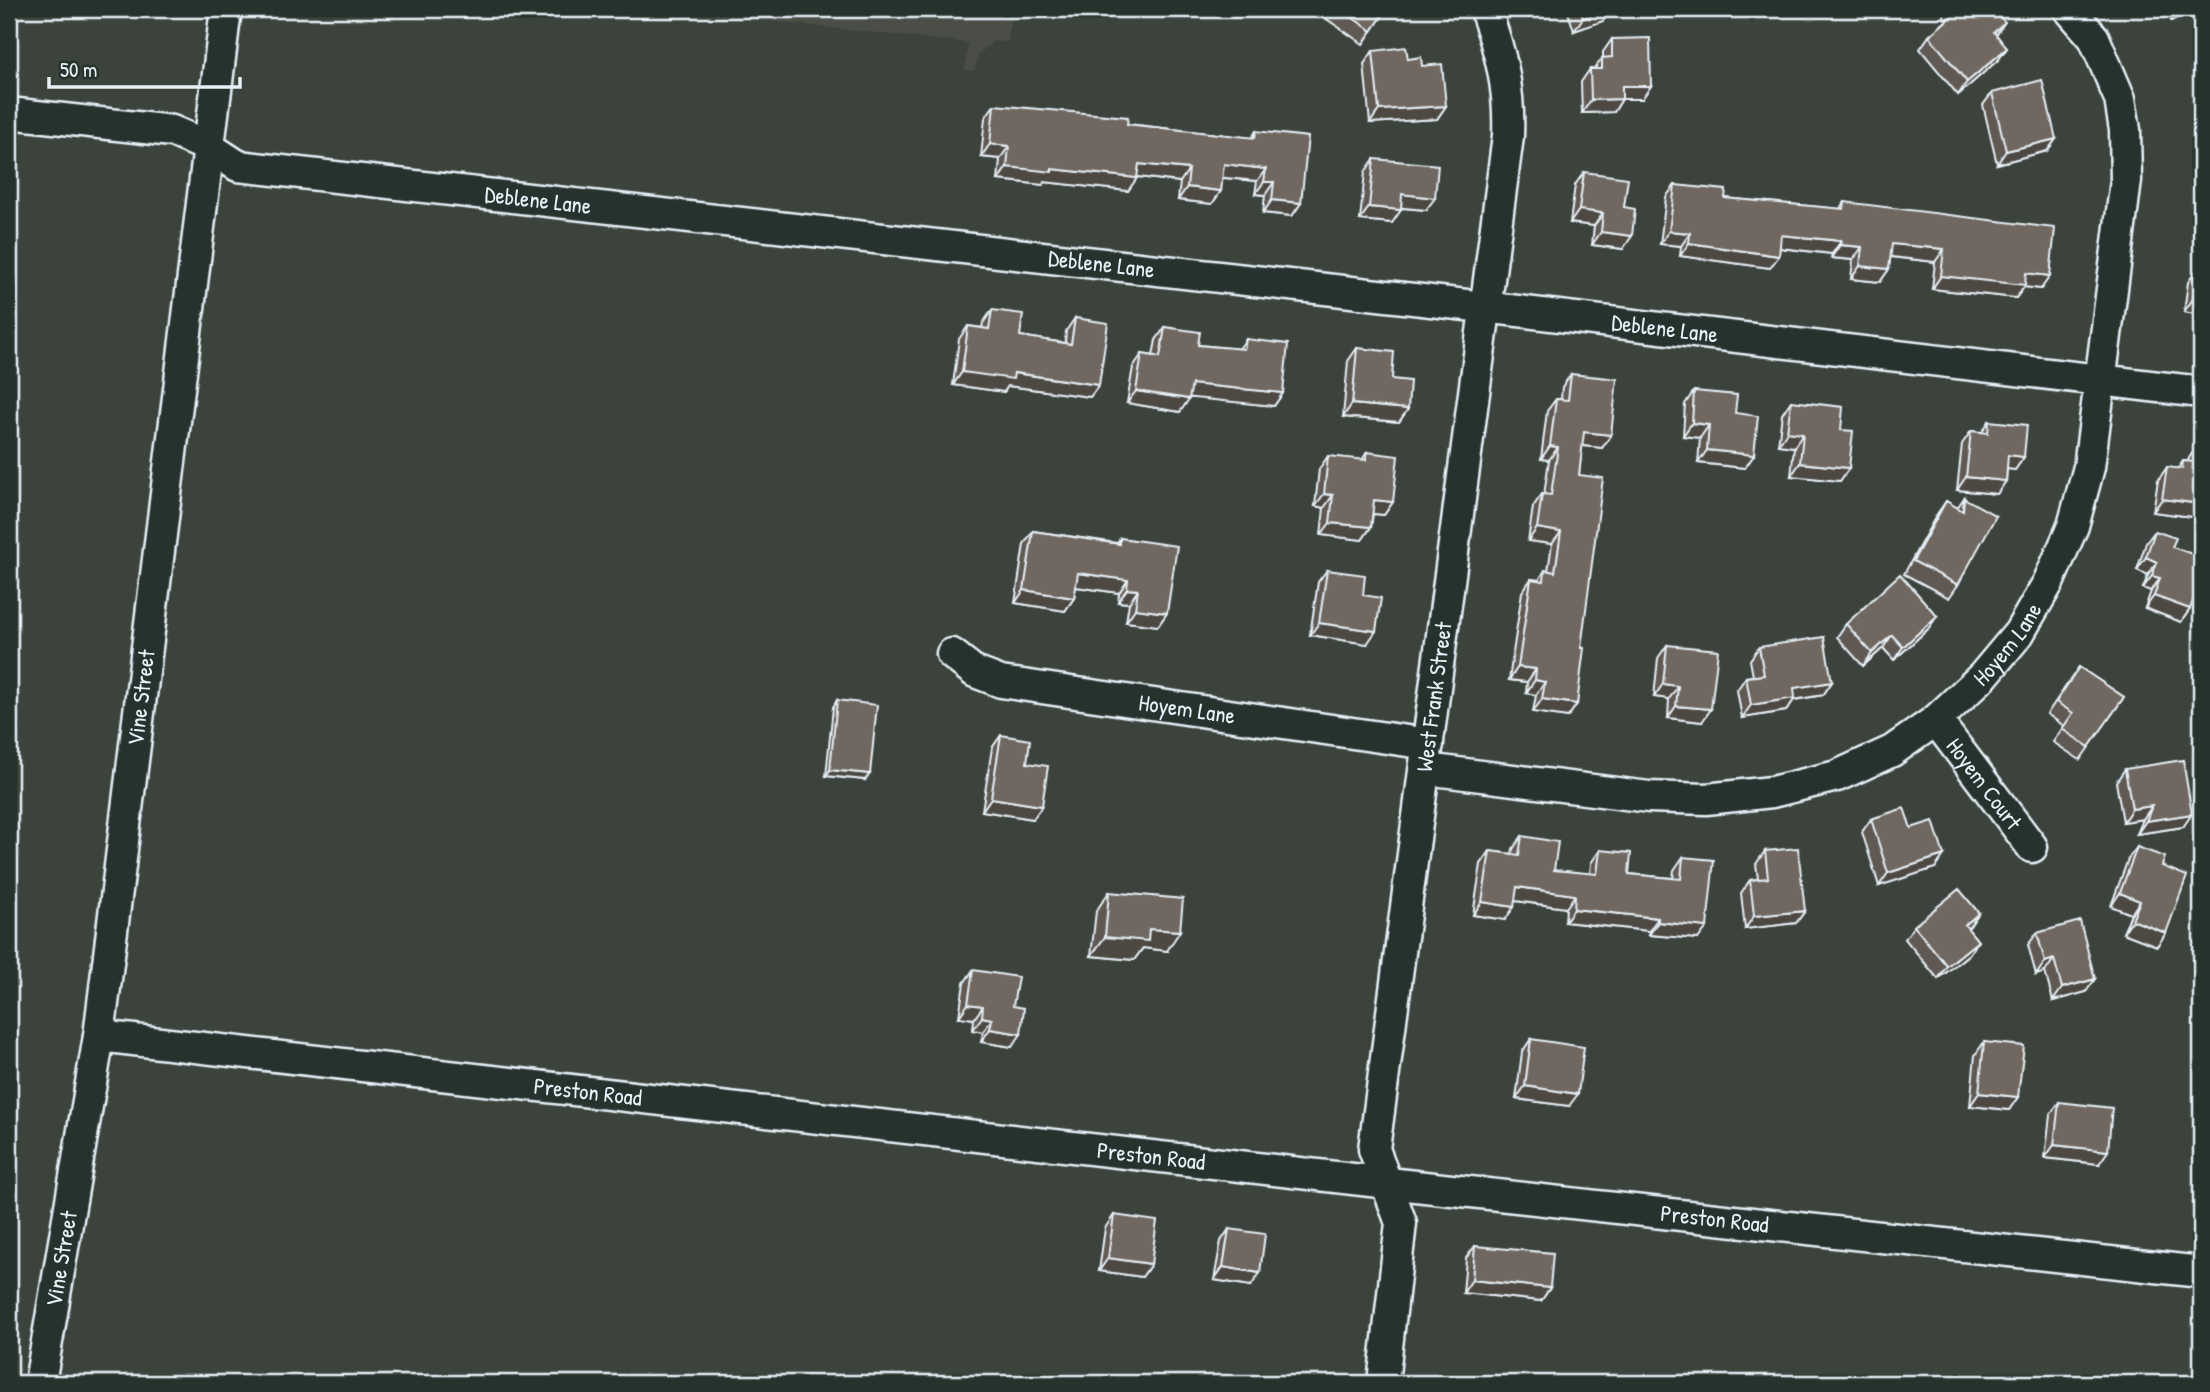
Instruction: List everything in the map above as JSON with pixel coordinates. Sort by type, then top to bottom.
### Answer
[{"type":"street","name":"Vine Street","points":[[40,1383],[99,1036],[226,9]]},
{"type":"street","name":"West Frank Street","points":[[1383,1383],[1401,1223],[1374,1149],[1508,136],[1509,105],[1504,69],[1485,9]]},
{"type":"street","name":"Hoyem Lane","points":[[952,654],[975,672],[1001,682],[1649,797],[1706,799],[1772,792],[1837,776],[1892,751],[1936,720],[1983,676],[2019,633],[2048,583],[2073,526],[2089,467],[2126,180],[2125,130],[2120,99],[2094,38],[2069,9]]},
{"type":"street","name":"Deblene Lane","points":[[9,113],[172,131],[209,147],[238,166],[1484,307],[2201,392]]},
{"type":"street","name":"Hoyem Court","points":[[1936,720],[2032,847]]},
{"type":"street","name":"Preston Road","points":[[99,1036],[1388,1184],[2201,1272]]},
{"type":"shaded area","points":[[659,9],[1013,9],[1008,42],[993,41],[978,55],[975,71],[965,70],[968,43]]},
{"type":"building","points":[[1340,9],[1387,9],[1372,31]]},
{"type":"building","points":[[1580,9],[1611,9],[1583,18]]},
{"type":"building","points":[[1958,9],[1993,9],[2005,22],[1994,32],[2007,48],[1967,82],[1929,36]]},
{"type":"building","points":[[1650,38],[1651,86],[1622,86],[1622,99],[1591,100],[1590,69],[1602,69],[1602,58],[1612,57],[1612,39]]},
{"type":"building","points":[[1406,47],[1408,59],[1421,57],[1422,66],[1442,64],[1446,106],[1379,110],[1373,51]]},
{"type":"building","points":[[2042,80],[2056,139],[2006,151],[1992,93]]},
{"type":"building","points":[[994,105],[1128,117],[1127,124],[1255,138],[1256,131],[1308,137],[1301,203],[1272,200],[1274,182],[1264,182],[1266,169],[1224,164],[1221,191],[1187,187],[1189,169],[1139,164],[1137,178],[1007,167],[1009,146],[990,144]]},
{"type":"building","points":[[1374,159],[1438,165],[1435,198],[1402,194],[1401,210],[1369,207]]},
{"type":"building","points":[[1584,172],[1628,178],[1624,207],[1635,209],[1632,236],[1601,232],[1603,213],[1579,210]]},
{"type":"building","points":[[1675,185],[1726,190],[1725,198],[1844,209],[1845,202],[2055,228],[2050,276],[2026,273],[2025,285],[1941,276],[1944,249],[1892,244],[1889,269],[1860,266],[1862,247],[1840,245],[1841,241],[1781,235],[1779,256],[1689,243],[1690,233],[1669,231]]},
{"type":"building","points":[[2197,269],[2201,270],[2201,300],[2193,299]]},
{"type":"building","points":[[992,310],[1023,314],[1020,336],[1071,344],[1075,318],[1108,323],[1099,385],[1014,373],[1013,379],[962,372],[968,326],[989,329]]},
{"type":"building","points":[[1165,327],[1200,332],[1198,345],[1244,349],[1246,339],[1288,344],[1283,393],[1192,384],[1189,399],[1136,391],[1142,354],[1160,357]]},
{"type":"building","points":[[1357,348],[1394,352],[1392,379],[1410,381],[1408,409],[1352,404]]},
{"type":"building","points":[[1571,374],[1617,379],[1611,435],[1584,432],[1579,475],[1603,478],[1581,648],[1584,648],[1577,704],[1542,699],[1545,682],[1535,680],[1536,669],[1518,667],[1531,579],[1544,581],[1545,570],[1555,572],[1561,532],[1537,528],[1542,494],[1551,495],[1558,447],[1550,446],[1556,399],[1568,400]]},
{"type":"building","points":[[1694,391],[1737,395],[1735,413],[1758,416],[1754,455],[1707,450],[1709,425],[1692,423]]},
{"type":"building","points":[[1791,401],[1843,407],[1841,430],[1853,431],[1849,468],[1800,463],[1803,434],[1787,432]]},
{"type":"building","points":[[1989,421],[2027,425],[2024,457],[2008,455],[2006,481],[1966,477],[1971,431],[1988,433]]},
{"type":"building","points":[[2198,445],[2201,446],[2201,504],[2162,499],[2167,467],[2182,469],[2183,461],[2196,462]]},
{"type":"building","points":[[1367,452],[1398,456],[1393,502],[1374,500],[1371,527],[1330,523],[1333,495],[1324,494],[1328,456],[1366,460]]},
{"type":"building","points":[[1964,498],[1996,516],[1958,585],[1913,561],[1946,501],[1963,511]]},
{"type":"building","points":[[1033,531],[1120,544],[1120,538],[1177,546],[1167,613],[1135,609],[1138,590],[1127,589],[1128,580],[1078,573],[1074,598],[1024,590]]},
{"type":"building","points":[[2155,531],[2176,538],[2172,547],[2201,557],[2201,579],[2190,609],[2154,596],[2160,578],[2152,576],[2157,562],[2146,557]]},
{"type":"building","points":[[1327,570],[1365,575],[1363,595],[1381,598],[1376,631],[1319,623]]},
{"type":"building","points":[[1900,574],[1937,616],[1903,647],[1892,635],[1872,653],[1846,624]]},
{"type":"building","points":[[1824,637],[1832,682],[1794,688],[1795,698],[1751,705],[1746,677],[1764,675],[1759,647]]},
{"type":"building","points":[[1667,645],[1718,650],[1711,709],[1676,706],[1678,686],[1663,684]]},
{"type":"building","points":[[2079,667],[2124,697],[2089,747],[2062,729],[2073,713],[2056,702]]},
{"type":"building","points":[[837,700],[877,705],[870,774],[830,770]]},
{"type":"building","points":[[1001,735],[1030,740],[1027,763],[1048,766],[1042,806],[991,798]]},
{"type":"building","points":[[2183,760],[2192,814],[2146,821],[2152,806],[2132,809],[2125,769]]},
{"type":"building","points":[[1904,808],[1911,828],[1933,821],[1944,855],[1888,873],[1871,819]]},
{"type":"building","points":[[1522,836],[1558,842],[1554,870],[1597,874],[1600,850],[1631,853],[1629,874],[1681,879],[1683,857],[1714,860],[1707,927],[1658,922],[1658,918],[1574,909],[1575,895],[1517,887],[1514,907],[1482,902],[1490,851],[1519,855]]},
{"type":"building","points":[[2137,847],[2165,857],[2162,866],[2187,876],[2166,933],[2132,920],[2140,901],[2120,893]]},
{"type":"building","points":[[1798,848],[1805,911],[1754,916],[1750,880],[1768,878],[1765,851]]},
{"type":"building","points":[[1959,889],[1979,913],[1965,925],[1978,941],[1947,966],[1914,926]]},
{"type":"building","points":[[1109,892],[1183,899],[1180,931],[1149,929],[1148,941],[1105,937]]},
{"type":"building","points":[[2080,921],[2095,979],[2062,988],[2054,959],[2045,962],[2037,933]]},
{"type":"building","points":[[973,970],[1018,977],[1013,1006],[1024,1008],[1021,1034],[990,1029],[992,1019],[982,1017],[983,1006],[968,1004]]},
{"type":"building","points":[[1531,1039],[1584,1047],[1578,1094],[1525,1086]]},
{"type":"building","points":[[1984,1042],[2024,1046],[2018,1097],[1979,1093]]},
{"type":"building","points":[[2059,1102],[2112,1108],[2108,1151],[2054,1145]]},
{"type":"building","points":[[1114,1215],[1157,1221],[1151,1264],[1108,1258]]},
{"type":"building","points":[[1229,1229],[1265,1234],[1260,1273],[1223,1267]]},
{"type":"building","points":[[1475,1246],[1553,1253],[1550,1288],[1472,1280]]}]
